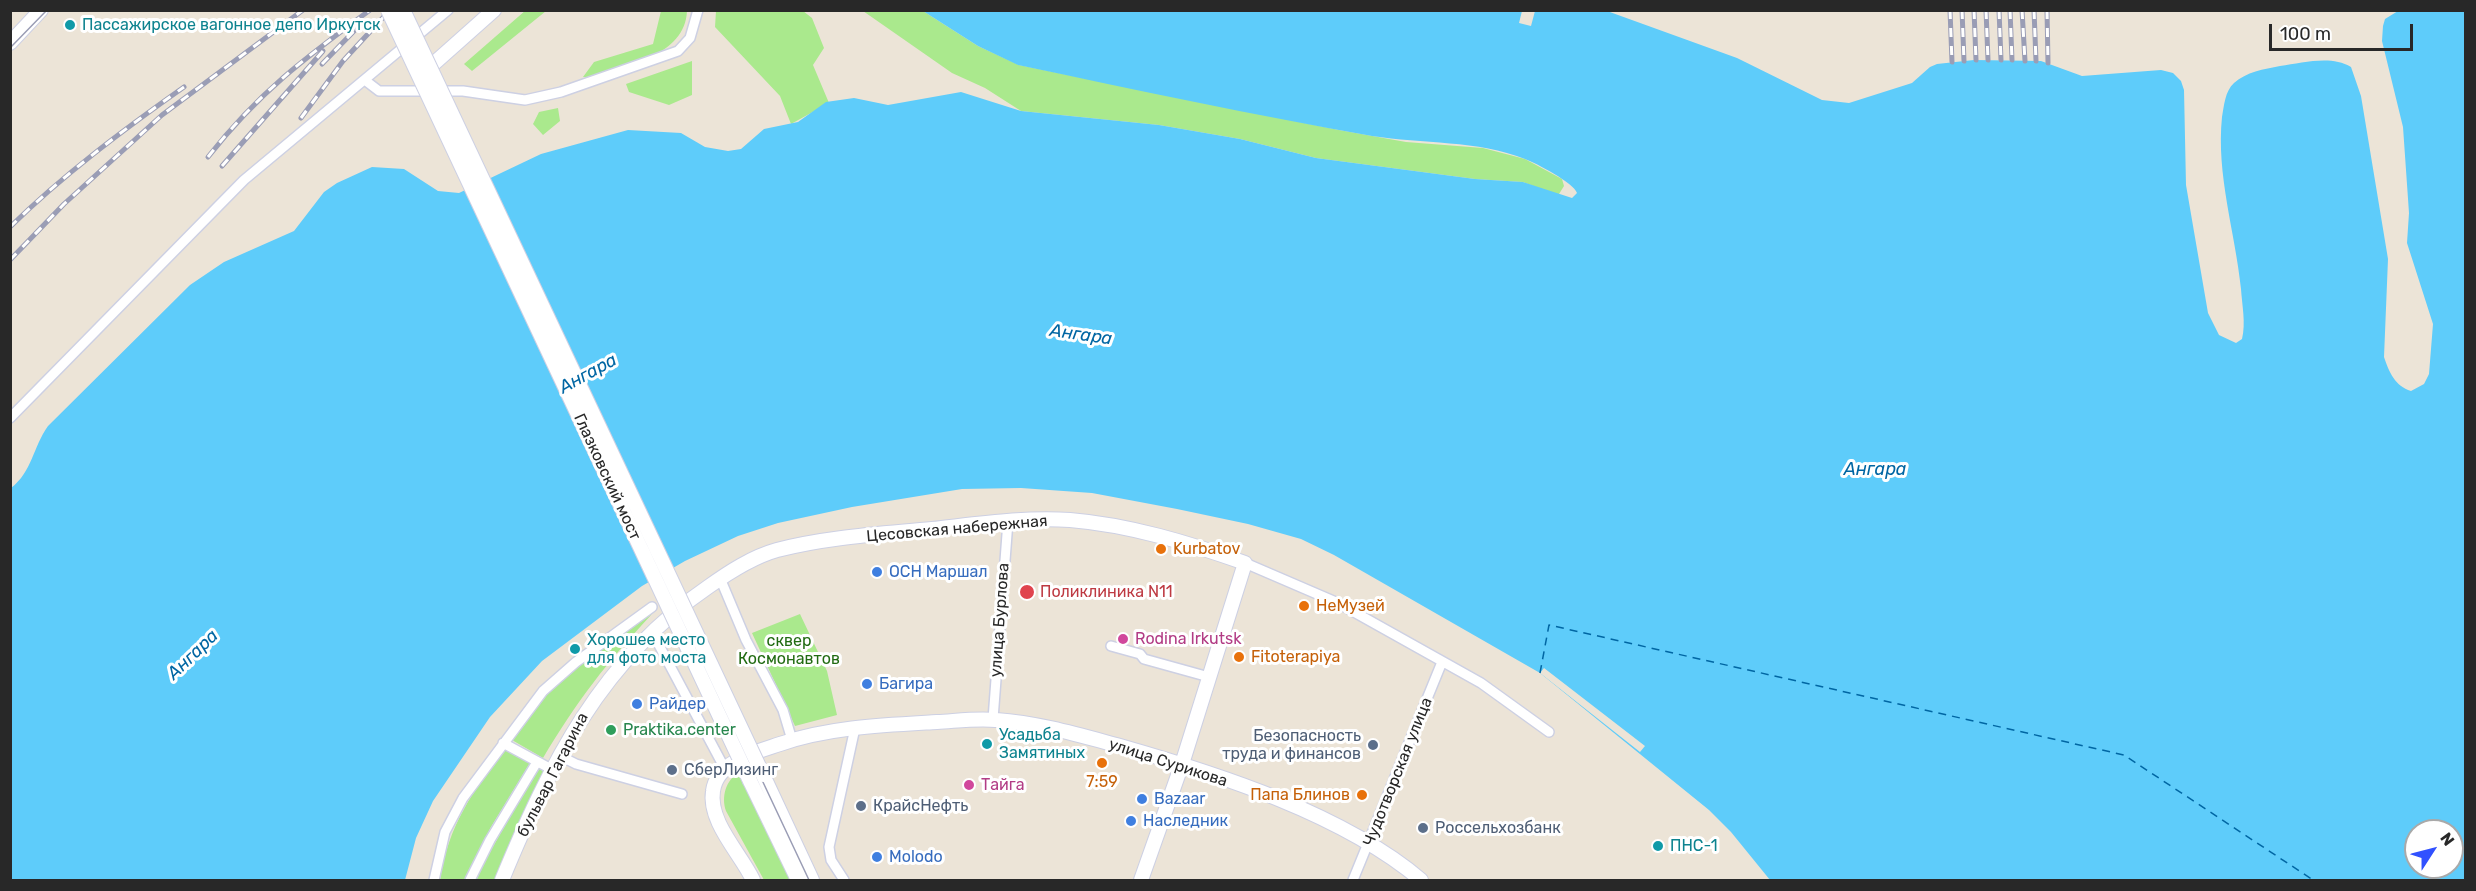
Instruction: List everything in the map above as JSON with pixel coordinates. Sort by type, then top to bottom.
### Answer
[{"type":"main road","points":[[10,43],[41,10]]},
{"type":"main road","name":"Глазковский мост","points":[[388,10],[757,778]]},
{"type":"main road","name":"Глазковский мост","points":[[403,10],[431,66],[757,778]]},
{"type":"main road","points":[[431,66],[494,10]]},
{"type":"main road","name":"Цесовская набережная","points":[[656,627],[735,568],[775,551],[872,535],[1008,521],[1071,520],[1143,532],[1191,544],[1245,563]]},
{"type":"main road","points":[[1141,880],[1182,764],[1245,563]]},
{"type":"main road","name":"бульвар Гагарина","points":[[502,880],[580,718],[605,682],[656,627]]},
{"type":"main road","name":"улица Сурикова","points":[[725,769],[742,758],[792,740],[855,728],[993,719],[1041,725],[1182,764],[1279,801],[1369,843],[1420,880]]},
{"type":"main road","points":[[725,769],[713,789],[713,804],[722,827],[753,880]]},
{"type":"main road","points":[[757,778],[798,880]]},
{"type":"main road","points":[[757,778],[812,880]]},
{"type":"street","points":[[10,418],[244,180],[366,81],[448,10]]},
{"type":"street","points":[[366,81],[379,91],[462,91],[525,100],[561,92],[678,51],[690,38],[698,10]]},
{"type":"street","name":"улица Бурлова","points":[[993,719],[1008,521]]},
{"type":"street","name":"Цесовская набережная","points":[[1245,563],[1338,603],[1481,683],[1549,732]]},
{"type":"street","points":[[720,579],[746,640],[783,710],[792,740]]},
{"type":"street","points":[[434,880],[446,832],[463,798],[543,691],[576,662],[652,607]]},
{"type":"street","points":[[656,627],[725,769]]},
{"type":"street","points":[[1111,646],[1140,654],[1144,659],[1209,677]]},
{"type":"street","name":"Чудотворская улица","points":[[1353,880],[1442,662]]},
{"type":"street","points":[[844,880],[831,860],[829,847],[855,728]]},
{"type":"street","points":[[503,743],[553,770]]},
{"type":"street","points":[[560,756],[576,764],[682,794]]},
{"type":"street","points":[[470,880],[490,840],[537,762]]},
{"type":"green space","points":[[526,10],[546,11],[472,71],[464,64]]},
{"type":"green space","points":[[661,11],[687,11],[684,26],[676,39],[652,56],[637,63],[592,77],[583,77],[594,62],[653,44]]},
{"type":"green space","points":[[716,11],[803,11],[812,18],[824,48],[813,65],[829,103],[791,124],[780,96],[715,27]]},
{"type":"green space","points":[[863,11],[923,11],[978,46],[1019,65],[1406,142],[1483,148],[1525,159],[1562,179],[1564,186],[1559,194],[1554,194],[1523,182],[1475,179],[1316,158],[1240,139],[1159,125],[1021,111],[985,88],[952,73]]},
{"type":"green space","points":[[692,61],[692,95],[669,105],[629,92],[626,84]]},
{"type":"green space","points":[[558,108],[560,121],[543,135],[533,124],[539,112]]},
{"type":"green space","points":[[652,614],[593,683],[543,758],[512,740],[549,690],[576,667]]},
{"type":"green space","name":"сквер Космонавтов","points":[[800,614],[827,671],[837,715],[795,726],[752,633]]},
{"type":"green space","points":[[505,748],[530,763],[491,827],[466,880],[440,880],[449,843],[463,810]]},
{"type":"green space","points":[[538,767],[545,771],[496,880],[474,880]]},
{"type":"green space","points":[[739,773],[790,880],[764,880],[726,811],[724,800],[726,789]]},
{"type":"water","name":"Ангара","points":[[923,11],[1607,11],[1737,58],[1822,100],[1849,103],[1912,83],[1930,67],[1937,64],[1974,60],[2041,61],[2082,76],[2161,70],[2173,73],[2181,81],[2184,90],[2186,185],[2208,313],[2219,335],[2236,343],[2242,339],[2244,320],[2222,160],[2222,117],[2227,94],[2231,86],[2239,79],[2262,70],[2317,61],[2335,61],[2351,67],[2361,96],[2388,259],[2384,357],[2397,382],[2411,391],[2424,384],[2429,374],[2433,324],[2407,243],[2409,213],[2403,127],[2382,41],[2383,26],[2385,19],[2398,11],[2465,11],[2465,880],[1770,880],[1731,832],[1709,810],[1540,673],[1334,555],[1301,539],[1248,524],[1092,493],[1021,488],[962,489],[852,507],[778,523],[738,536],[685,561],[642,586],[542,661],[490,717],[433,801],[416,838],[405,880],[11,880],[11,488],[24,475],[48,426],[190,285],[224,262],[294,231],[324,192],[337,183],[372,167],[404,169],[438,191],[459,193],[541,154],[628,130],[681,133],[705,147],[728,151],[741,149],[764,129],[798,122],[826,102],[854,98],[888,105],[961,92],[1021,111],[1159,125],[1240,139],[1316,158],[1475,179],[1523,182],[1572,198],[1577,193],[1569,184],[1554,174],[1530,161],[1507,153],[1469,145],[1372,136],[1018,65],[978,46]]},
{"type":"pier","points":[[1522,11],[1535,11],[1531,26],[1519,23]]},
{"type":"pier","points":[[1544,668],[1645,746],[1640,752],[1540,673]]},
{"type":"ferry route","points":[[1540,673],[1549,625],[2124,755],[2313,880]]},
{"type":"tram line","points":[[10,48],[47,10]]},
{"type":"tram line","points":[[400,10],[809,880]]},
{"type":"railway","points":[[10,260],[64,204],[162,115],[303,10]]},
{"type":"railway","points":[[208,157],[246,113],[284,77],[370,10]]},
{"type":"railway","points":[[301,118],[343,61],[390,10]]},
{"type":"railway","points":[[1950,10],[1952,62]]},
{"type":"railway","points":[[1962,10],[1964,61]]},
{"type":"railway","points":[[1974,10],[1976,60]]},
{"type":"railway","points":[[1986,10],[1988,60]]},
{"type":"railway","points":[[1999,10],[2001,60]]},
{"type":"railway","points":[[2010,10],[2012,60]]},
{"type":"railway","points":[[2022,10],[2025,61]]},
{"type":"railway","points":[[2034,10],[2036,61]]},
{"type":"railway","points":[[2047,10],[2048,63]]},
{"type":"railway","points":[[322,64],[355,30]]},
{"type":"railway","points":[[222,166],[323,51]]},
{"type":"railway","points":[[10,227],[94,154],[184,87]]},
{"type":"place","name":"Пассажирское вагонное депо Иркутск","points":[[70,25]]},
{"type":"place","name":"Kurbatov","points":[[1161,549]]},
{"type":"place","name":"ОСН Маршал","points":[[877,572]]},
{"type":"place","name":"Поликлиника N11","points":[[1027,592]]},
{"type":"place","name":"НеМузей","points":[[1304,606]]},
{"type":"place","name":"Rodina Irkutsk","points":[[1123,639]]},
{"type":"place","name":"Хорошее место для фото моста","points":[[575,649]]},
{"type":"place","name":"Fitoterapiya","points":[[1239,657]]},
{"type":"place","name":"Багира","points":[[867,684]]},
{"type":"place","name":"Райдер","points":[[637,704]]},
{"type":"place","name":"Praktika.center","points":[[611,730]]},
{"type":"place","name":"Усадьба Замятиных","points":[[987,744]]},
{"type":"place","name":"Безопасность труда и финансов","points":[[1373,745]]},
{"type":"place","name":"7:59","points":[[1102,763]]},
{"type":"place","name":"СберЛизинг","points":[[672,770]]},
{"type":"place","name":"Тайга","points":[[969,785]]},
{"type":"place","name":"Папа Блинов","points":[[1362,795]]},
{"type":"place","name":"Bazaar","points":[[1142,799]]},
{"type":"place","name":"КрайсНефть","points":[[861,806]]},
{"type":"place","name":"Наследник","points":[[1131,821]]},
{"type":"place","name":"Россельхозбанк","points":[[1423,828]]},
{"type":"place","name":"ПНС-1","points":[[1658,846]]},
{"type":"place","name":"Molodo","points":[[877,857]]}]
